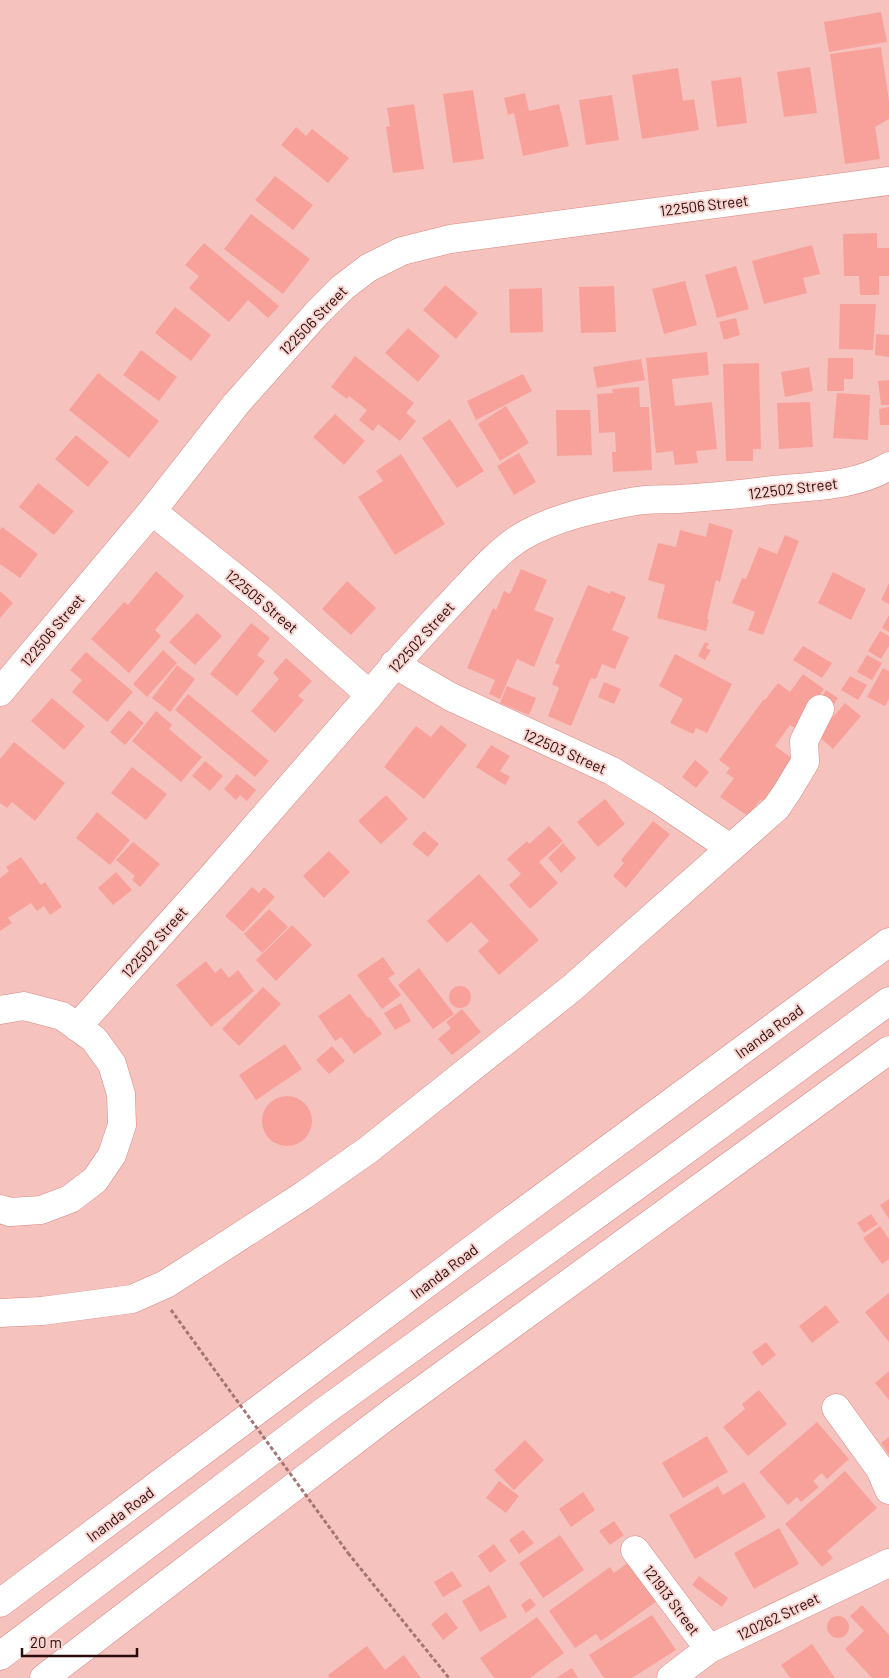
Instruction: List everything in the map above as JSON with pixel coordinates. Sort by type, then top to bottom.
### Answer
[{"type":"street","name":"122506 Street","points":[[0,692],[152,510],[236,404],[317,313],[342,288],[368,268],[402,251],[450,239],[889,181]]},
{"type":"street","name":"122502 Street","points":[[78,1027],[210,879],[370,695],[394,664],[490,561],[520,538],[543,526],[572,515],[637,501],[734,495],[826,486],[873,474],[889,466]]},
{"type":"street","name":"122505 Street","points":[[152,510],[264,601],[370,695]]},
{"type":"street","name":"122503 Street","points":[[394,664],[451,697],[612,771],[730,848]]},
{"type":"street","points":[[0,1313],[42,1311],[132,1299],[166,1284],[304,1195],[368,1150],[572,988],[776,808],[805,762],[804,741],[820,709]]},
{"type":"street","name":"Inanda Road","points":[[0,1603],[505,1225],[889,942]]},
{"type":"street","points":[[0,1656],[323,1412],[889,1001]]},
{"type":"street","points":[[0,1010],[24,1006],[62,1016],[94,1039],[112,1064],[121,1094],[122,1125],[112,1154],[95,1180],[70,1199],[41,1210],[10,1212],[0,1209]]},
{"type":"street","points":[[44,1678],[392,1412],[889,1050]]},
{"type":"street","points":[[836,1408],[880,1469],[889,1490]]},
{"type":"street","name":"121913 Street","points":[[635,1550],[709,1649]]},
{"type":"street","name":"120262 Street","points":[[671,1678],[709,1649],[889,1563]]},
{"type":"path","points":[[171,1310],[348,1552],[449,1678]]},
{"type":"building","points":[[881,12],[887,42],[829,52],[824,22]]},
{"type":"building","points":[[881,47],[889,101],[889,119],[875,127],[880,159],[845,164],[830,54]]},
{"type":"building","points":[[810,67],[817,113],[784,117],[777,72]]},
{"type":"building","points":[[678,68],[683,101],[694,99],[699,130],[642,139],[632,75]]},
{"type":"building","points":[[741,77],[747,123],[717,127],[711,81]]},
{"type":"building","points":[[473,90],[484,159],[453,163],[443,94]]},
{"type":"building","points":[[525,93],[529,111],[559,104],[569,146],[523,156],[514,113],[508,115],[504,98]]},
{"type":"building","points":[[612,95],[619,140],[586,145],[579,100]]},
{"type":"building","points":[[414,104],[424,169],[393,173],[386,127],[390,126],[387,108]]},
{"type":"building","points":[[296,127],[306,136],[312,129],[349,158],[328,183],[281,145]]},
{"type":"building","points":[[275,176],[313,205],[293,230],[255,200]]},
{"type":"building","points":[[251,214],[310,259],[283,294],[224,249]]},
{"type":"building","points":[[877,233],[877,248],[889,248],[889,276],[879,276],[879,295],[860,295],[859,276],[844,276],[843,234]]},
{"type":"building","points":[[204,243],[279,306],[268,318],[248,300],[229,322],[189,288],[199,276],[185,265]]},
{"type":"building","points":[[812,245],[820,274],[803,278],[807,293],[764,304],[752,261]]},
{"type":"building","points":[[736,266],[749,309],[717,318],[705,275]]},
{"type":"building","points":[[685,281],[697,325],[664,334],[652,289]]},
{"type":"building","points":[[445,285],[478,313],[456,339],[423,310]]},
{"type":"building","points":[[614,286],[616,332],[581,333],[579,287]]},
{"type":"building","points":[[542,288],[543,332],[510,333],[509,289]]},
{"type":"building","points":[[840,304],[876,304],[873,350],[839,349]]},
{"type":"building","points":[[175,307],[211,335],[191,361],[155,333]]},
{"type":"building","points":[[736,318],[740,335],[724,340],[719,322]]},
{"type":"building","points":[[408,328],[440,356],[418,382],[385,353]]},
{"type":"building","points":[[876,334],[889,335],[889,357],[875,355]]},
{"type":"building","points":[[141,350],[177,377],[159,401],[123,375]]},
{"type":"building","points":[[707,352],[709,375],[672,379],[675,406],[712,402],[717,449],[696,451],[698,463],[675,465],[673,451],[656,453],[646,358]]},
{"type":"building","points":[[355,356],[414,403],[406,413],[416,421],[400,441],[378,424],[373,431],[359,420],[367,410],[349,396],[347,399],[331,387]]},
{"type":"building","points":[[828,358],[853,358],[853,379],[844,379],[844,391],[827,391]]},
{"type":"building","points":[[641,359],[645,380],[597,388],[593,367]]},
{"type":"building","points":[[759,363],[761,449],[753,449],[753,461],[726,461],[723,364]]},
{"type":"building","points":[[809,367],[813,391],[785,397],[781,372]]},
{"type":"building","points":[[98,373],[159,421],[129,458],[69,410]]},
{"type":"building","points":[[523,374],[532,391],[476,420],[467,401]]},
{"type":"building","points":[[889,380],[889,405],[881,405],[878,381]]},
{"type":"building","points":[[639,387],[640,407],[649,407],[652,470],[613,472],[612,452],[616,452],[615,432],[599,433],[597,394],[613,393],[612,389]]},
{"type":"building","points":[[837,393],[870,395],[868,440],[833,438]]},
{"type":"building","points":[[810,402],[813,447],[779,449],[777,403]]},
{"type":"building","points":[[506,406],[529,443],[500,461],[478,424]]},
{"type":"building","points":[[889,407],[889,425],[880,425],[879,409]]},
{"type":"building","points":[[556,410],[590,410],[592,455],[557,456]]},
{"type":"building","points":[[335,414],[365,441],[344,465],[313,437]]},
{"type":"building","points":[[450,419],[484,471],[457,488],[422,438]]},
{"type":"building","points":[[76,435],[109,462],[88,487],[55,459]]},
{"type":"building","points":[[519,453],[536,482],[514,495],[497,466]]},
{"type":"building","points":[[401,454],[445,524],[395,555],[358,497],[383,481],[376,471]]},
{"type":"building","points":[[38,483],[74,511],[54,535],[19,507]]},
{"type":"building","points":[[709,523],[733,530],[720,582],[716,580],[706,631],[657,618],[665,585],[648,580],[658,543],[676,547],[680,530],[706,537]]},
{"type":"building","points":[[2,527],[38,554],[20,578],[0,564],[0,530]]},
{"type":"building","points":[[785,535],[799,541],[763,635],[748,630],[755,612],[732,603],[742,578],[746,579],[759,547],[777,554]]},
{"type":"building","points":[[521,569],[547,580],[534,610],[554,618],[534,667],[517,659],[500,699],[489,694],[495,680],[467,668],[493,608],[496,610],[504,591],[510,594]]},
{"type":"building","points":[[156,571],[184,596],[155,630],[161,636],[129,673],[91,639],[124,602],[128,605]]},
{"type":"building","points":[[833,572],[866,589],[851,620],[818,603]]},
{"type":"building","points":[[347,581],[376,608],[351,635],[322,609]]},
{"type":"building","points":[[889,583],[889,604],[881,600]]},
{"type":"building","points":[[588,585],[610,594],[611,591],[626,597],[612,630],[629,637],[615,669],[602,664],[596,679],[591,678],[571,726],[548,716],[559,688],[552,684],[560,665],[555,663]]},
{"type":"building","points":[[0,591],[13,603],[0,618]]},
{"type":"building","points":[[197,613],[222,636],[195,665],[169,642]]},
{"type":"building","points":[[889,615],[889,632],[882,628]]},
{"type":"building","points":[[251,623],[270,638],[257,655],[265,661],[237,696],[210,674]]},
{"type":"building","points":[[880,631],[889,636],[889,646],[881,659],[868,651]]},
{"type":"building","points":[[705,642],[709,644],[706,648],[711,650],[705,660],[698,656]]},
{"type":"building","points":[[803,646],[832,663],[822,678],[793,660]]},
{"type":"building","points":[[163,650],[177,663],[147,697],[133,684]]},
{"type":"building","points":[[86,652],[133,692],[107,722],[72,692],[82,680],[70,670]]},
{"type":"building","points":[[675,654],[732,684],[707,733],[696,728],[693,734],[670,723],[683,699],[659,686]]},
{"type":"building","points":[[867,655],[882,663],[872,680],[857,672]]},
{"type":"building","points":[[286,658],[312,681],[298,696],[304,700],[275,733],[251,711],[279,679],[273,673]]},
{"type":"building","points":[[177,665],[195,679],[170,712],[152,698]]},
{"type":"building","points":[[883,668],[889,671],[889,699],[885,706],[867,697]]},
{"type":"building","points":[[803,674],[824,689],[795,728],[790,725],[775,746],[797,762],[767,804],[761,799],[748,816],[720,797],[734,778],[726,773],[730,768],[719,760],[778,683],[790,692]]},
{"type":"building","points":[[850,676],[867,685],[858,700],[841,690]]},
{"type":"building","points":[[604,682],[621,689],[614,704],[598,697]]},
{"type":"building","points":[[507,686],[536,698],[529,715],[500,703]]},
{"type":"building","points":[[826,690],[838,698],[830,710],[818,702]]},
{"type":"building","points":[[188,694],[269,761],[255,777],[175,710]]},
{"type":"building","points":[[52,698],[85,726],[64,750],[31,721]]},
{"type":"building","points":[[845,703],[861,716],[833,749],[817,735]]},
{"type":"building","points":[[129,710],[144,723],[125,745],[110,732]]},
{"type":"building","points":[[156,711],[172,725],[169,729],[202,757],[181,782],[132,741]]},
{"type":"building","points":[[441,725],[467,745],[424,799],[384,767],[416,726],[431,737]]},
{"type":"building","points":[[14,742],[65,783],[35,821],[12,802],[7,808],[0,803],[0,759]]},
{"type":"building","points":[[491,745],[510,756],[500,771],[510,777],[505,785],[476,767]]},
{"type":"building","points":[[695,760],[709,772],[696,788],[682,777]]},
{"type":"building","points":[[205,761],[223,776],[210,791],[192,776]]},
{"type":"building","points":[[132,767],[167,794],[146,820],[111,793]]},
{"type":"building","points":[[237,774],[256,790],[247,801],[240,795],[236,800],[224,789]]},
{"type":"building","points":[[386,795],[408,819],[381,844],[358,821]]},
{"type":"building","points":[[605,799],[625,824],[598,847],[577,822]]},
{"type":"building","points":[[97,812],[130,840],[110,865],[76,838]]},
{"type":"building","points":[[653,821],[670,834],[626,888],[613,876],[624,863],[621,860]]},
{"type":"building","points":[[549,826],[563,841],[539,862],[558,883],[530,909],[509,885],[521,874],[507,859],[527,841],[529,844]]},
{"type":"building","points":[[424,831],[439,844],[428,857],[412,844]]},
{"type":"building","points":[[133,842],[160,864],[140,887],[132,880],[135,876],[116,860]]},
{"type":"building","points":[[563,843],[576,858],[561,873],[548,858]]},
{"type":"building","points":[[329,851],[350,872],[324,898],[303,876]]},
{"type":"building","points":[[21,857],[41,885],[45,882],[62,907],[50,915],[44,906],[37,911],[31,903],[8,918],[12,923],[0,931],[0,878],[9,871],[6,867]]},
{"type":"building","points":[[116,872],[132,890],[113,905],[98,888]]},
{"type":"building","points":[[479,874],[539,940],[499,975],[478,951],[489,941],[471,922],[447,943],[427,921]]},
{"type":"building","points":[[252,887],[259,893],[264,887],[275,897],[243,932],[225,916]]},
{"type":"building","points":[[269,909],[288,927],[262,953],[244,934]]},
{"type":"building","points":[[292,925],[312,945],[276,981],[256,960]]},
{"type":"building","points":[[383,957],[395,974],[388,978],[401,995],[382,1009],[357,975]]},
{"type":"building","points":[[206,961],[215,973],[221,968],[229,978],[238,970],[254,991],[211,1027],[176,985]]},
{"type":"building","points":[[419,968],[454,1014],[433,1029],[398,985]]},
{"type":"building","points":[[460,986],[468,989],[471,997],[468,1005],[460,1008],[452,1005],[449,997],[452,989]]},
{"type":"building","points":[[263,987],[281,1004],[239,1046],[222,1029]]},
{"type":"building","points":[[350,994],[382,1034],[354,1054],[341,1037],[335,1041],[318,1016]]},
{"type":"building","points":[[401,1003],[411,1021],[395,1030],[384,1013]]},
{"type":"building","points":[[462,1009],[481,1032],[452,1055],[438,1039],[451,1028],[446,1022]]},
{"type":"building","points":[[285,1044],[302,1069],[256,1100],[239,1075]]},
{"type":"building","points":[[332,1046],[345,1061],[329,1074],[316,1060]]},
{"type":"building","points":[[287,1096],[301,1100],[308,1107],[312,1121],[308,1135],[301,1142],[287,1146],[273,1142],[266,1135],[262,1121],[266,1107],[273,1100]]},
{"type":"building","points":[[889,1199],[889,1219],[880,1205]]},
{"type":"building","points":[[871,1214],[878,1224],[864,1233],[857,1223]]},
{"type":"building","points":[[880,1226],[889,1239],[889,1259],[882,1264],[863,1238]]},
{"type":"building","points":[[889,1293],[889,1342],[865,1312]]},
{"type":"building","points":[[826,1305],[839,1322],[812,1343],[799,1326]]},
{"type":"building","points":[[766,1342],[776,1355],[762,1366],[752,1352]]},
{"type":"building","points":[[889,1371],[889,1400],[875,1383]]},
{"type":"building","points":[[759,1390],[787,1424],[748,1456],[723,1427],[745,1409],[742,1404]]},
{"type":"building","points":[[817,1422],[849,1459],[827,1479],[822,1473],[813,1481],[819,1487],[801,1502],[797,1497],[788,1505],[759,1472]]},
{"type":"building","points":[[707,1436],[728,1472],[683,1498],[662,1463]]},
{"type":"building","points":[[889,1437],[889,1455],[881,1443]]},
{"type":"building","points":[[525,1440],[544,1460],[514,1490],[494,1470]]},
{"type":"building","points":[[845,1471],[877,1508],[827,1551],[833,1558],[822,1567],[785,1524]]},
{"type":"building","points":[[499,1481],[519,1496],[506,1513],[486,1498]]},
{"type":"building","points":[[744,1482],[766,1517],[695,1559],[669,1515],[718,1486],[723,1495]]},
{"type":"building","points":[[583,1492],[595,1510],[571,1527],[559,1509]]},
{"type":"building","points":[[614,1521],[624,1535],[610,1545],[599,1531]]},
{"type":"building","points":[[779,1528],[799,1564],[754,1589],[734,1553]]},
{"type":"building","points":[[523,1530],[534,1543],[519,1554],[509,1540]]},
{"type":"building","points":[[560,1535],[584,1570],[543,1598],[519,1563]]},
{"type":"building","points":[[494,1544],[506,1561],[490,1573],[478,1556]]},
{"type":"building","points":[[629,1562],[657,1601],[601,1641],[596,1634],[575,1648],[549,1611],[610,1567],[614,1573]]},
{"type":"building","points":[[452,1571],[462,1586],[443,1597],[434,1582]]},
{"type":"building","points":[[699,1576],[728,1598],[722,1607],[692,1585]]},
{"type":"building","points":[[489,1585],[507,1617],[480,1632],[462,1601]]},
{"type":"building","points":[[530,1598],[536,1605],[526,1613],[521,1605]]},
{"type":"building","points":[[862,1605],[889,1635],[888,1678],[872,1678],[845,1649],[864,1631],[850,1616]]},
{"type":"building","points":[[446,1612],[458,1628],[443,1640],[431,1624]]},
{"type":"building","points":[[652,1615],[676,1650],[632,1678],[604,1678],[589,1655]]},
{"type":"building","points":[[838,1616],[846,1619],[849,1627],[846,1635],[838,1638],[830,1635],[827,1627],[830,1619]]},
{"type":"building","points":[[537,1617],[564,1653],[530,1678],[494,1678],[480,1658]]},
{"type":"building","points":[[812,1644],[835,1678],[790,1678],[781,1665]]},
{"type":"building","points":[[367,1646],[385,1670],[404,1655],[421,1678],[330,1678],[328,1675]]},
{"type":"building","points":[[572,1668],[578,1678],[556,1678]]}]
